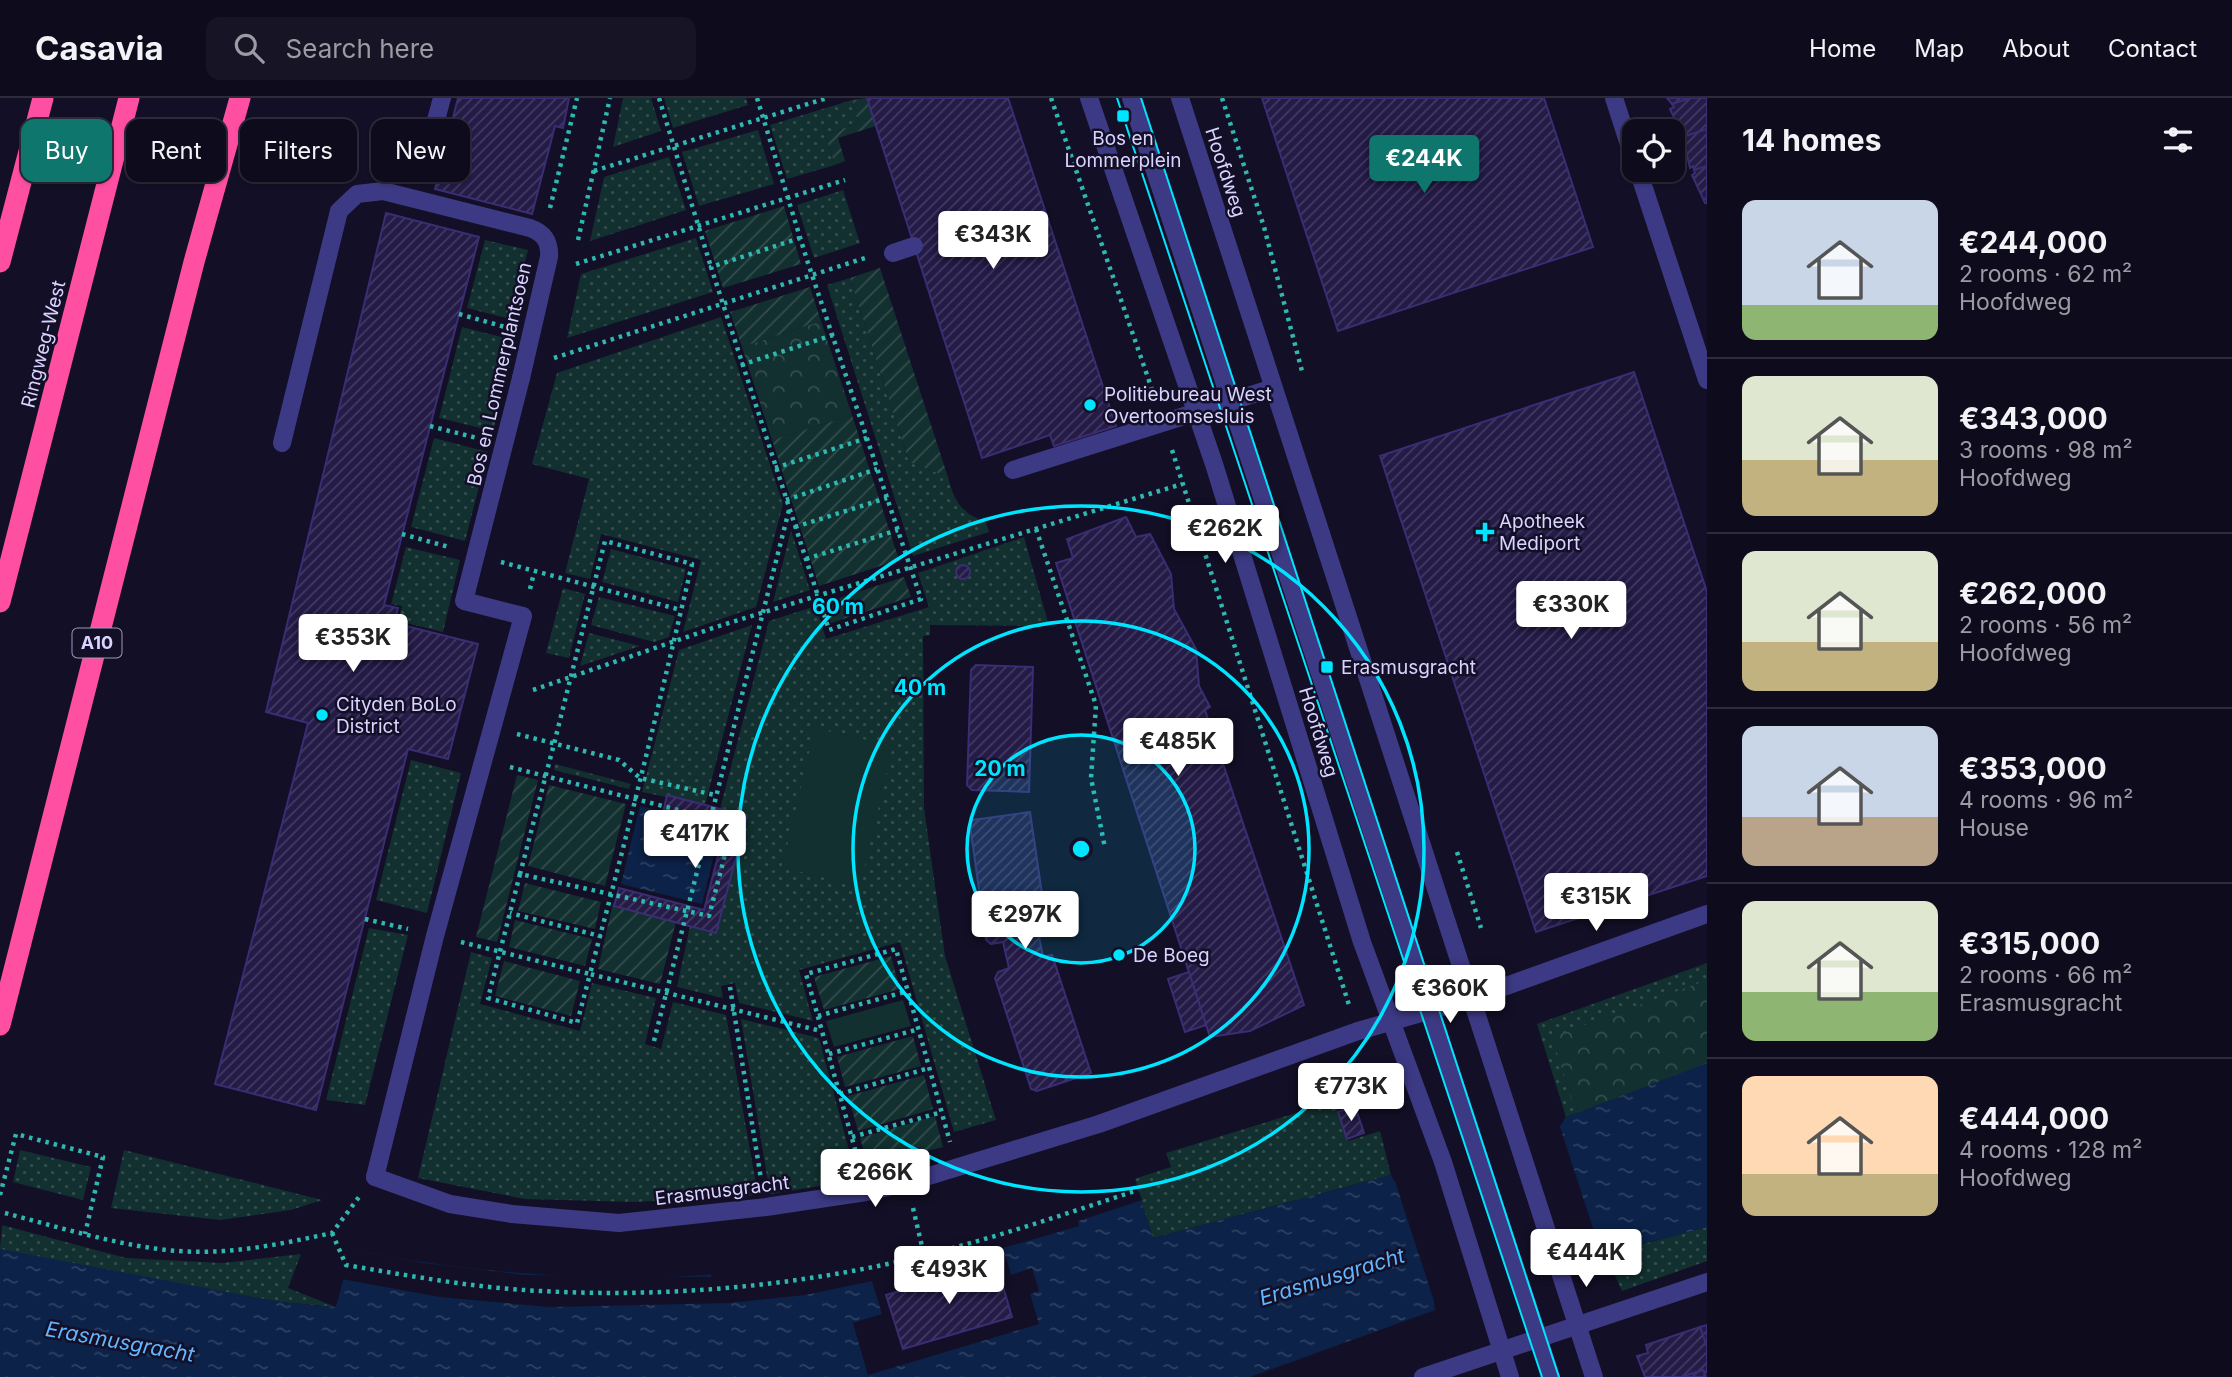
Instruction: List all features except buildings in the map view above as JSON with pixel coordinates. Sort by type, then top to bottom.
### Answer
[{"type":"highway","points":[[0,262],[43,98]]},
{"type":"highway","name":"Ringweg-West","points":[[0,602],[129,98]]},
{"type":"highway","name":"A10","points":[[0,1025],[194,262],[240,98]]},
{"type":"street","points":[[436,119],[442,98]]},
{"type":"street","name":"Hoofdweg","points":[[1089,98],[1196,412],[1390,1022],[1443,1162],[1510,1377]]},
{"type":"street","name":"Hoofdweg","points":[[1131,98],[1551,1377]]},
{"type":"street","name":"Hoofdweg","points":[[1180,98],[1594,1377]]},
{"type":"street","points":[[1614,98],[1622,123]]},
{"type":"street","points":[[1642,182],[1707,380]]},
{"type":"street","name":"Bos en Lommerplantsoen","points":[[282,443],[339,211],[357,194],[370,191],[416,200],[530,228],[548,242],[549,257],[522,378],[464,600],[523,616],[436,936],[375,1177]]},
{"type":"street","points":[[893,253],[914,247]]},
{"type":"street","points":[[1013,470],[1273,388]]},
{"type":"street","name":"Erasmusgracht","points":[[375,1177],[450,1204],[512,1214],[619,1223],[766,1208],[866,1192],[1100,1124],[1358,1031],[1470,999],[1707,914]]},
{"type":"street","points":[[1423,1377],[1707,1282]]},
{"type":"path","points":[[554,192],[577,98]]},
{"type":"path","points":[[659,98],[741,365],[829,630],[920,599],[800,238],[757,98]]},
{"type":"path","points":[[594,171],[827,98]]},
{"type":"path","points":[[1051,98],[1163,423],[1358,1031]]},
{"type":"path","points":[[1222,98],[1264,228],[1297,349]]},
{"type":"path","points":[[572,265],[845,180]]},
{"type":"path","points":[[416,200],[420,182]]},
{"type":"path","points":[[711,267],[800,238]]},
{"type":"path","points":[[546,361],[872,255]]},
{"type":"path","points":[[459,314],[531,334]]},
{"type":"path","points":[[741,365],[833,335]]},
{"type":"path","points":[[430,426],[504,445]]},
{"type":"path","points":[[775,468],[867,438]]},
{"type":"path","points":[[786,500],[877,469]]},
{"type":"path","points":[[501,701],[716,627],[1182,484]]},
{"type":"path","points":[[795,527],[887,498]]},
{"type":"path","points":[[654,1041],[789,510]]},
{"type":"path","points":[[1036,529],[1096,705],[1091,778],[1105,848]]},
{"type":"path","points":[[806,559],[898,530]]},
{"type":"path","points":[[402,534],[681,610]]},
{"type":"path","points":[[605,541],[692,564],[681,610],[577,1023],[488,998],[605,541]]},
{"type":"path","points":[[494,728],[620,760],[640,778],[715,795]]},
{"type":"path","points":[[485,761],[733,824],[709,916],[520,874]]},
{"type":"path","points":[[510,913],[600,936]]},
{"type":"path","points":[[365,919],[822,1031]]},
{"type":"path","points":[[866,1192],[806,974],[857,959],[896,949],[957,1167]]},
{"type":"path","points":[[730,987],[766,1208]]},
{"type":"path","points":[[818,1016],[908,991]]},
{"type":"path","points":[[829,1054],[919,1029]]},
{"type":"path","points":[[840,1094],[929,1068]]},
{"type":"path","points":[[852,1137],[942,1111]]},
{"type":"path","points":[[0,1195],[16,1134],[103,1157],[85,1234]]},
{"type":"path","points":[[5,1213],[85,1234],[178,1251],[258,1249],[332,1233],[375,1177]]},
{"type":"path","points":[[332,1233],[346,1265],[468,1285],[542,1291],[642,1292],[716,1288],[806,1278],[924,1255],[1138,1190]]},
{"type":"path","points":[[912,1207],[924,1255]]},
{"type":"green space","points":[[623,98],[651,98],[661,131],[613,147]]},
{"type":"green space","points":[[664,98],[746,98],[748,105],[673,128]]},
{"type":"green space","points":[[867,98],[876,126],[838,138],[845,161],[835,165],[825,135],[859,123],[852,100]]},
{"type":"green space","points":[[852,100],[859,123],[825,135],[835,165],[787,179],[770,125]]},
{"type":"green space","points":[[758,130],[774,184],[699,206],[682,152]]},
{"type":"green space","points":[[669,157],[686,210],[590,241],[604,177]]},
{"type":"green space","points":[[843,190],[860,243],[814,258],[797,205]]},
{"type":"green space","points":[[784,206],[801,264],[723,288],[705,231]]},
{"type":"green space","points":[[696,238],[713,292],[567,338],[581,274]]},
{"type":"green space","points":[[485,240],[528,250],[510,319],[467,308]]},
{"type":"green space","points":[[880,268],[948,477],[909,462],[850,278]]},
{"type":"green space","points":[[850,278],[909,462],[948,477],[960,505],[970,515],[986,522],[989,532],[913,556],[827,285]]},
{"type":"green space","points":[[810,287],[821,321],[742,347],[730,312]]},
{"type":"green space","points":[[721,317],[783,504],[756,607],[683,632],[701,560],[601,534],[590,579],[565,573],[589,479],[532,464],[557,373]]},
{"type":"green space","points":[[821,321],[852,415],[772,440],[742,347]]},
{"type":"green space","points":[[462,327],[505,338],[501,356],[512,358],[493,431],[439,418]]},
{"type":"green space","points":[[852,415],[899,560],[819,586],[772,440]]},
{"type":"green space","points":[[434,438],[488,452],[465,541],[411,527]]},
{"type":"green space","points":[[791,530],[810,590],[773,602]]},
{"type":"green space","points":[[1024,537],[1049,626],[930,625],[930,635],[923,636],[924,808],[945,956],[996,1120],[954,1132],[900,942],[799,970],[813,1021],[739,1003],[735,983],[721,986],[723,998],[677,987],[690,926],[716,932],[747,816],[720,809],[769,621],[816,606],[826,639],[929,607],[918,573]]},
{"type":"green space","points":[[406,547],[460,560],[443,632],[398,621],[402,606],[391,604]]},
{"type":"green space","points":[[611,549],[686,569],[678,602],[602,582]]},
{"type":"green space","points":[[904,577],[911,597],[831,623],[824,603]]},
{"type":"green space","points":[[563,588],[585,594],[569,658],[546,653]]},
{"type":"green space","points":[[599,597],[675,616],[669,637],[654,642],[591,625]]},
{"type":"green space","points":[[752,625],[705,805],[642,792],[679,650]]},
{"type":"green space","points":[[589,633],[640,646],[580,666]]},
{"type":"green space","points":[[815,728],[893,746],[860,887],[782,867]]},
{"type":"green space","points":[[411,760],[461,773],[427,913],[376,900]]},
{"type":"green space","points":[[555,764],[631,784],[629,789],[554,770]]},
{"type":"green space","points":[[517,775],[538,780],[497,942],[476,937]]},
{"type":"green space","points":[[549,785],[626,804],[605,886],[528,866]]},
{"type":"green space","points":[[525,883],[601,902],[595,929],[518,911]]},
{"type":"green space","points":[[613,903],[615,906],[676,922],[660,984],[598,969]]},
{"type":"green space","points":[[515,920],[592,939],[585,966],[509,947]]},
{"type":"green space","points":[[369,928],[408,935],[365,1105],[326,1100]]},
{"type":"green space","points":[[471,952],[492,958],[480,1004],[580,1031],[592,983],[656,998],[645,1044],[661,1049],[673,1002],[726,1015],[758,1195],[635,1202],[525,1199],[418,1178]]},
{"type":"green space","points":[[891,956],[900,989],[824,1010],[814,977]]},
{"type":"green space","points":[[504,961],[580,981],[571,1016],[495,996]]},
{"type":"green space","points":[[1707,963],[1707,1063],[1566,1117],[1537,1024]]},
{"type":"green space","points":[[1707,980],[1707,1083],[1583,1135],[1552,1037]]},
{"type":"green space","points":[[903,1000],[911,1026],[834,1047],[826,1021]]},
{"type":"green space","points":[[741,1019],[819,1038],[857,1180],[770,1194]]},
{"type":"green space","points":[[913,1036],[921,1066],[845,1087],[837,1057]]},
{"type":"green space","points":[[924,1075],[933,1109],[858,1131],[848,1096]]},
{"type":"green space","points":[[1335,1101],[1348,1141],[1380,1131],[1391,1175],[1153,1238],[1134,1179],[1171,1167],[1166,1153]]},
{"type":"green space","points":[[935,1116],[943,1147],[868,1166],[860,1138]]},
{"type":"green space","points":[[20,1150],[91,1167],[83,1200],[13,1182]]},
{"type":"green space","points":[[124,1150],[322,1200],[291,1210],[220,1220],[111,1208]]},
{"type":"green space","points":[[2,1225],[126,1258],[222,1263],[301,1254],[288,1288],[336,1307],[280,1302],[35,1258],[0,1249]]},
{"type":"green space","points":[[1707,1227],[1707,1261],[1622,1291],[1605,1254]]},
{"type":"water","points":[[640,806],[721,825],[702,904],[621,884]]},
{"type":"water","points":[[1707,1063],[1707,1227],[1605,1254],[1602,1248],[1434,1303],[1435,1310],[1250,1377],[0,1377],[0,1249],[280,1302],[336,1307],[351,1250],[407,1260],[516,1273],[625,1277],[736,1273],[906,1249],[1134,1179],[1153,1238],[1391,1175],[1394,1181],[1561,1125],[1566,1117]]},
{"type":"pier","points":[[1559,1124],[1600,1250],[1435,1304],[1394,1178]]},
{"type":"pier","points":[[1134,1175],[1138,1178],[1135,1179],[1142,1200],[1078,1221],[1079,1226],[1003,1248],[1011,1275],[1032,1268],[1039,1291],[1030,1294],[1039,1324],[868,1375],[853,1323],[882,1314],[872,1281],[805,1295],[729,1303],[550,1307],[440,1297],[342,1279],[351,1250],[423,1263],[525,1275],[711,1277],[712,1273],[838,1258],[920,1242]]},
{"type":"tram line","points":[[1117,98],[1542,1377]]},
{"type":"tram line","points":[[1141,98],[1559,1377]]},
{"type":"place","name":"Bos en Lommerplein","points":[[1123,116]]},
{"type":"place","name":"Politiebureau West Overtoomsesluis","points":[[1090,405]]},
{"type":"place","name":"Apotheek Mediport","points":[[1485,532]]},
{"type":"place","name":"Erasmusgracht","points":[[1327,667]]},
{"type":"place","name":"Cityden BoLo District","points":[[322,715]]},
{"type":"place","name":"De Boeg","points":[[1119,955]]}]
